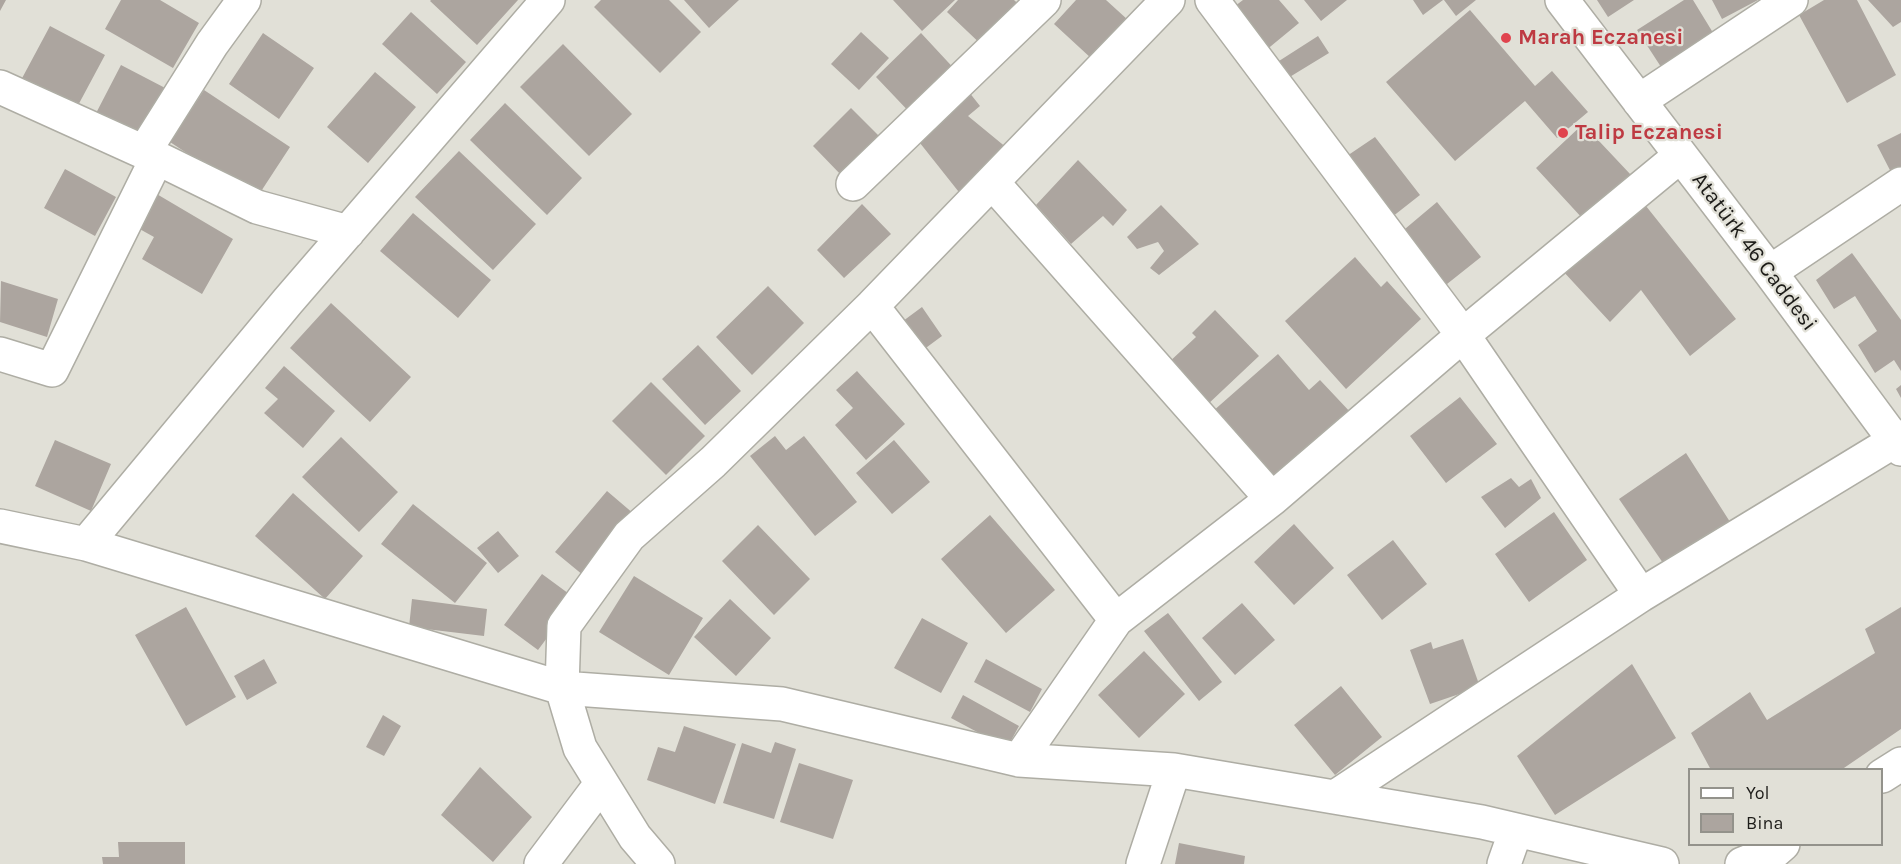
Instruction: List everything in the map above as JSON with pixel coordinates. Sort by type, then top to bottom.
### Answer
[{"type":"street","points":[[86,544],[348,232],[548,0]]},
{"type":"street","points":[[853,184],[1044,0]]},
{"type":"street","points":[[658,864],[635,837],[580,748],[562,688],[564,626],[629,537],[713,462],[872,306],[1168,0]]},
{"type":"street","points":[[1212,0],[1463,335],[1641,596]]},
{"type":"street","name":"Atatürk 46 Caddesi","points":[[1562,0],[1899,442]]},
{"type":"street","points":[[1639,101],[1791,0]]},
{"type":"street","points":[[0,354],[52,370],[150,155],[229,4]]},
{"type":"street","points":[[0,87],[150,155],[257,207],[348,232]]},
{"type":"street","points":[[1019,760],[1116,620],[1272,499],[1463,335],[1680,156]]},
{"type":"street","points":[[992,182],[1272,499]]},
{"type":"street","points":[[1770,272],[1901,184]]},
{"type":"street","points":[[872,306],[1116,620]]},
{"type":"street","points":[[1335,797],[1641,596],[1899,442]]},
{"type":"street","points":[[0,526],[86,544],[562,688],[782,704],[1019,760],[1174,770],[1482,822],[1662,864]]},
{"type":"street","points":[[1883,775],[1901,764]]},
{"type":"street","points":[[1143,864],[1174,770]]},
{"type":"street","points":[[541,864],[601,784]]},
{"type":"street","points":[[1504,864],[1516,830]]},
{"type":"street","points":[[1742,864],[1775,851],[1781,846]]},
{"type":"building","points":[[0,0],[6,0],[0,11]]},
{"type":"building","points":[[121,0],[160,0],[199,23],[173,68],[105,29]]},
{"type":"building","points":[[431,0],[518,0],[477,45]]},
{"type":"building","points":[[601,0],[669,0],[701,32],[660,73],[594,7]]},
{"type":"building","points":[[684,0],[739,0],[709,28]]},
{"type":"building","points":[[893,0],[955,0],[922,31]]},
{"type":"building","points":[[958,0],[1014,0],[1025,10],[987,50],[947,12]]},
{"type":"building","points":[[1076,0],[1106,0],[1128,20],[1092,59],[1054,24]]},
{"type":"building","points":[[1243,0],[1279,0],[1299,23],[1265,51],[1231,9]]},
{"type":"building","points":[[1304,0],[1347,0],[1321,21]]},
{"type":"building","points":[[1413,0],[1443,0],[1423,15]]},
{"type":"building","points":[[1444,0],[1476,0],[1456,16]]},
{"type":"building","points":[[1597,0],[1634,0],[1608,17]]},
{"type":"building","points":[[1684,0],[1693,0],[1715,36],[1663,70],[1637,30]]},
{"type":"building","points":[[1712,0],[1758,0],[1722,19]]},
{"type":"building","points":[[1824,0],[1857,0],[1896,75],[1847,103],[1799,15]]},
{"type":"building","points":[[1868,0],[1901,0],[1901,22],[1893,27]]},
{"type":"building","points":[[1470,10],[1535,86],[1552,71],[1588,112],[1557,138],[1525,101],[1455,161],[1386,82]]},
{"type":"building","points":[[411,12],[466,62],[437,94],[382,44]]},
{"type":"building","points":[[50,26],[105,55],[75,111],[20,82]]},
{"type":"building","points":[[861,32],[889,58],[859,90],[831,64]]},
{"type":"building","points":[[263,33],[314,68],[279,119],[229,84]]},
{"type":"building","points":[[921,33],[960,75],[915,118],[876,77]]},
{"type":"building","points":[[1318,36],[1329,53],[1288,78],[1279,61]]},
{"type":"building","points":[[563,44],[632,114],[589,156],[520,87]]},
{"type":"building","points":[[121,65],[169,90],[141,145],[93,119]]},
{"type":"building","points":[[375,72],[416,107],[368,163],[327,127]]},
{"type":"building","points":[[965,87],[980,106],[968,116],[1013,153],[966,201],[916,138]]},
{"type":"building","points":[[204,90],[290,147],[256,199],[170,142]]},
{"type":"building","points":[[505,103],[582,178],[547,215],[470,140]]},
{"type":"building","points":[[851,108],[883,140],[844,178],[813,146]]},
{"type":"building","points":[[1583,124],[1631,175],[1583,219],[1536,168]]},
{"type":"building","points":[[1901,133],[1901,172],[1893,176],[1877,145]]},
{"type":"building","points":[[1375,137],[1420,195],[1392,217],[1341,160]]},
{"type":"building","points":[[459,151],[536,224],[493,270],[415,197]]},
{"type":"building","points":[[1078,160],[1127,210],[1113,226],[1103,216],[1071,244],[1036,205]]},
{"type":"building","points":[[65,169],[116,197],[95,236],[44,208]]},
{"type":"building","points":[[155,193],[233,239],[202,294],[142,259],[154,237],[136,227]]},
{"type":"building","points":[[1437,202],[1481,257],[1442,288],[1399,234]]},
{"type":"building","points":[[862,204],[891,234],[844,278],[817,250]]},
{"type":"building","points":[[1161,205],[1199,244],[1159,275],[1150,268],[1164,251],[1158,242],[1137,249],[1127,237]]},
{"type":"building","points":[[1646,206],[1736,319],[1690,356],[1641,290],[1610,322],[1562,270]]},
{"type":"building","points":[[413,213],[491,280],[458,318],[380,251]]},
{"type":"building","points":[[1852,253],[1901,320],[1901,371],[1894,360],[1875,373],[1858,345],[1877,331],[1855,296],[1834,309],[1816,280]]},
{"type":"building","points":[[1355,257],[1381,287],[1387,281],[1421,319],[1346,389],[1285,321]]},
{"type":"building","points":[[1,281],[58,299],[47,337],[0,322]]},
{"type":"building","points":[[768,286],[804,323],[752,375],[716,337]]},
{"type":"building","points":[[331,303],[411,377],[370,422],[290,348]]},
{"type":"building","points":[[922,307],[942,336],[919,353],[899,324]]},
{"type":"building","points":[[1215,310],[1259,356],[1206,406],[1167,364],[1196,337],[1192,333]]},
{"type":"building","points":[[698,345],[741,391],[705,425],[662,379]]},
{"type":"building","points":[[1278,354],[1309,390],[1320,380],[1352,414],[1268,485],[1212,412]]},
{"type":"building","points":[[284,366],[335,411],[303,448],[264,413],[278,399],[265,388]]},
{"type":"building","points":[[857,371],[905,424],[866,460],[835,425],[853,408],[836,390]]},
{"type":"building","points":[[651,382],[705,436],[666,475],[612,421]]},
{"type":"building","points":[[1901,385],[1901,398],[1896,389]]},
{"type":"building","points":[[1460,397],[1497,444],[1446,483],[1410,436]]},
{"type":"building","points":[[775,436],[786,450],[804,436],[857,502],[815,536],[750,456]]},
{"type":"building","points":[[341,437],[398,492],[359,532],[302,477]]},
{"type":"building","points":[[55,440],[111,464],[91,511],[35,486]]},
{"type":"building","points":[[894,440],[930,482],[892,514],[856,473]]},
{"type":"building","points":[[1686,453],[1732,525],[1663,563],[1619,499]]},
{"type":"building","points":[[1511,478],[1519,487],[1531,479],[1541,498],[1505,528],[1481,497]]},
{"type":"building","points":[[607,491],[641,520],[589,580],[555,552]]},
{"type":"building","points":[[293,493],[363,556],[325,599],[255,536]]},
{"type":"building","points":[[413,504],[487,563],[455,603],[381,544]]},
{"type":"building","points":[[1554,512],[1587,560],[1529,602],[1495,554]]},
{"type":"building","points":[[990,515],[1055,590],[1006,633],[941,559]]},
{"type":"building","points":[[1294,524],[1334,568],[1294,605],[1254,562]]},
{"type":"building","points":[[758,525],[810,579],[774,615],[722,561]]},
{"type":"building","points":[[498,531],[519,556],[498,573],[477,548]]},
{"type":"building","points":[[1393,540],[1427,584],[1382,620],[1347,575]]},
{"type":"building","points":[[542,574],[576,599],[538,650],[504,625]]},
{"type":"building","points":[[634,576],[703,618],[669,675],[599,632]]},
{"type":"building","points":[[412,599],[487,609],[484,636],[409,627]]},
{"type":"building","points":[[730,599],[771,638],[736,676],[694,637]]},
{"type":"building","points":[[1242,603],[1275,640],[1235,675],[1202,638]]},
{"type":"building","points":[[186,607],[236,697],[186,726],[135,635]]},
{"type":"building","points":[[1901,607],[1901,729],[1844,768],[1710,768],[1691,733],[1750,692],[1767,720],[1875,653],[1865,629]]},
{"type":"building","points":[[1168,613],[1222,682],[1199,701],[1144,631]]},
{"type":"building","points":[[922,618],[968,643],[941,693],[894,668]]},
{"type":"building","points":[[1463,639],[1480,687],[1430,704],[1410,650],[1431,642],[1433,649]]},
{"type":"building","points":[[1144,651],[1185,694],[1139,738],[1098,695]]},
{"type":"building","points":[[264,659],[277,683],[247,700],[234,676]]},
{"type":"building","points":[[986,659],[1042,689],[1030,712],[974,682]]},
{"type":"building","points":[[1632,664],[1676,738],[1555,815],[1517,756]]},
{"type":"building","points":[[1341,686],[1382,737],[1335,775],[1294,725]]},
{"type":"building","points":[[963,695],[1019,726],[1007,748],[951,718]]},
{"type":"building","points":[[383,715],[401,726],[384,756],[366,747]]},
{"type":"building","points":[[684,726],[736,744],[715,804],[647,780],[658,747],[675,752]]},
{"type":"building","points":[[775,742],[796,749],[774,819],[723,803],[742,743],[771,753]]},
{"type":"building","points":[[799,763],[853,780],[833,839],[780,822]]},
{"type":"building","points":[[480,767],[532,817],[493,862],[441,815]]},
{"type":"building","points":[[118,842],[185,842],[185,864],[103,864],[102,857],[119,857]]},
{"type":"building","points":[[1179,843],[1245,856],[1244,864],[1175,864]]},
{"type":"place","name":"Marah Eczanesi","points":[[1506,38]]},
{"type":"place","name":"Talip Eczanesi","points":[[1563,133]]}]
